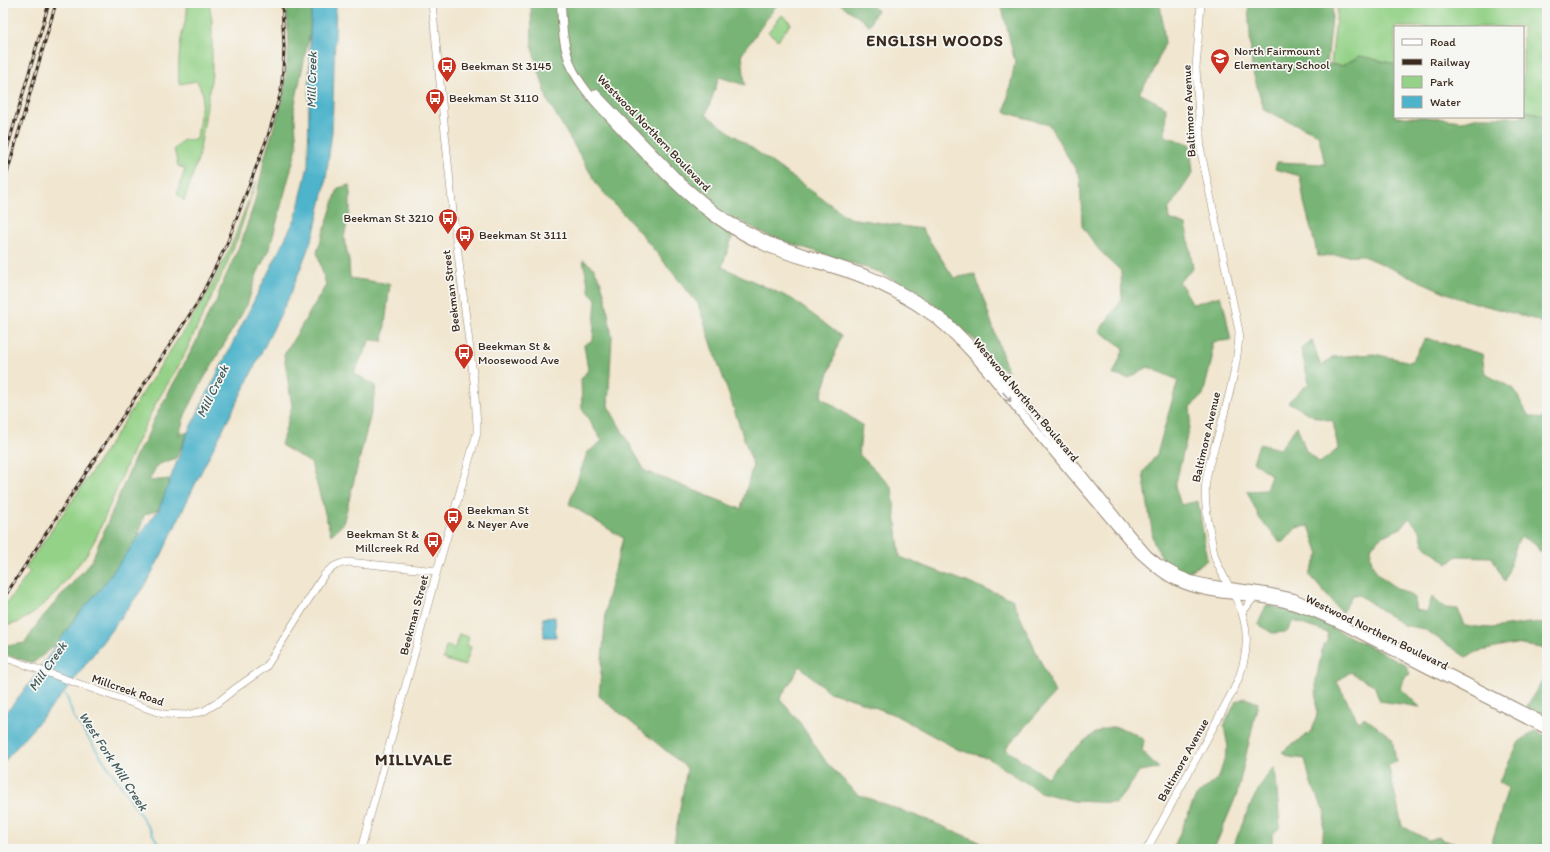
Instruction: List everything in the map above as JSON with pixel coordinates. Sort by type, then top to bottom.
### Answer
[{"type":"main road","name":"Westwood Northern Boulevard","points":[[561,3],[563,38],[566,52],[574,72],[581,84],[604,111],[678,188],[720,222],[748,238],[789,255],[870,282],[899,295],[924,311],[943,326],[969,350],[1139,554],[1159,570],[1178,582],[1208,591],[1254,597],[1293,605],[1327,618],[1547,730]]},
{"type":"main road","name":"Westwood Northern Boulevard","points":[[567,3],[569,40],[577,65],[584,79],[598,97],[681,182],[730,221],[768,241],[866,274],[901,290],[922,303],[961,334],[1034,415],[1128,533],[1148,554],[1166,568],[1191,580],[1266,592],[1294,598],[1310,604],[1547,723]]},
{"type":"street","name":"Beekman Street","points":[[361,849],[475,438],[477,425],[432,3]]},
{"type":"street","name":"Baltimore Avenue","points":[[1147,849],[1200,754],[1242,672],[1247,645],[1242,613],[1220,570],[1214,554],[1205,495],[1208,467],[1221,425],[1236,357],[1239,331],[1201,152],[1196,68],[1202,3]]},
{"type":"street","name":"Millcreek Road","points":[[3,658],[164,714],[187,715],[204,710],[217,703],[266,667],[324,575],[337,564],[348,562],[437,571]]},
{"type":"street","points":[[1242,613],[1254,597]]},
{"type":"green space","points":[[187,3],[209,3],[212,19],[212,74],[199,156],[184,201],[177,194],[185,169],[178,166],[174,149],[183,140],[197,139],[203,94],[197,81],[179,84],[179,52],[187,16]]},
{"type":"green space","points":[[286,3],[312,3],[310,32],[294,108],[297,147],[270,247],[257,274],[247,305],[202,382],[185,415],[179,435],[188,432],[176,458],[157,465],[149,481],[169,479],[168,487],[159,509],[144,515],[138,538],[101,588],[76,617],[58,643],[33,663],[3,654],[3,644],[12,645],[25,643],[40,620],[91,562],[139,448],[145,442],[153,421],[216,302],[242,240],[254,204],[264,159],[280,107],[284,88],[289,43]]},
{"type":"green space","points":[[535,3],[778,3],[742,54],[745,85],[719,77],[706,115],[849,218],[922,229],[954,278],[975,274],[1008,372],[995,363],[976,341],[929,301],[900,283],[876,271],[771,237],[738,220],[722,267],[792,299],[841,336],[821,397],[862,425],[859,454],[892,487],[900,557],[1012,599],[1055,693],[1005,749],[1047,777],[1087,739],[1105,728],[1121,728],[1144,740],[1142,751],[1159,768],[1139,771],[1129,787],[1116,803],[1073,801],[1040,792],[988,758],[959,750],[895,715],[856,700],[829,692],[800,666],[780,699],[800,723],[826,762],[857,794],[930,821],[996,849],[673,849],[687,768],[599,696],[607,600],[623,538],[569,504],[587,453],[602,441],[582,409],[581,379],[588,370],[584,345],[593,340],[596,299],[590,294],[583,260],[593,267],[601,282],[606,300],[612,337],[608,406],[645,471],[741,509],[753,465],[698,304],[643,236],[598,186],[548,101],[532,48],[531,5]]},
{"type":"green space","points":[[839,3],[869,3],[877,10],[869,25]]},
{"type":"green space","points":[[1001,3],[1160,3],[1165,43],[1152,74],[1139,93],[1166,107],[1165,136],[1190,144],[1193,173],[1168,210],[1169,219],[1186,225],[1193,269],[1179,281],[1193,304],[1220,296],[1225,311],[1231,340],[1212,342],[1212,359],[1203,395],[1190,407],[1191,419],[1175,487],[1181,505],[1198,501],[1207,560],[1189,572],[1168,567],[1154,544],[1143,473],[1157,454],[1178,380],[1148,367],[1129,378],[1113,375],[1124,348],[1099,331],[1122,300],[1121,271],[1099,250],[1082,226],[1080,177],[1049,125],[1005,112],[1015,62]]},
{"type":"green space","points":[[1248,3],[1390,3],[1333,7],[1327,64],[1341,66],[1360,56],[1394,64],[1394,118],[1434,118],[1462,121],[1475,118],[1524,118],[1524,111],[1547,115],[1547,326],[1537,320],[1458,298],[1361,255],[1318,256],[1304,202],[1300,176],[1275,169],[1277,162],[1325,164],[1318,134],[1264,110],[1252,69]]},
{"type":"green space","points":[[1338,3],[1547,3],[1547,115],[1524,111],[1524,26],[1394,26],[1394,64],[1360,56],[1341,66],[1331,64]]},
{"type":"green space","points":[[782,15],[791,23],[778,40],[768,32]]},
{"type":"green space","points":[[256,181],[238,237],[224,270],[182,360],[156,403],[134,448],[96,538],[86,555],[53,596],[34,613],[17,623],[3,626],[3,608],[30,572],[25,568],[81,488],[208,293],[233,241]]},
{"type":"green space","points":[[350,185],[350,209],[344,238],[349,261],[350,278],[390,284],[383,341],[370,340],[354,373],[376,386],[371,413],[343,524],[331,535],[311,463],[281,445],[292,406],[284,355],[326,285],[317,252],[338,188]]},
{"type":"green space","points":[[1426,338],[1482,354],[1485,374],[1514,389],[1528,415],[1541,419],[1547,411],[1547,552],[1540,552],[1535,543],[1521,537],[1517,543],[1505,582],[1492,557],[1457,556],[1448,564],[1423,544],[1420,531],[1409,518],[1401,528],[1383,536],[1372,546],[1371,559],[1373,566],[1388,583],[1415,598],[1415,610],[1427,612],[1432,597],[1445,608],[1458,609],[1464,626],[1492,628],[1529,623],[1547,624],[1547,649],[1515,644],[1476,652],[1466,657],[1424,629],[1403,625],[1359,595],[1352,595],[1342,613],[1309,575],[1319,554],[1309,526],[1296,528],[1284,542],[1280,542],[1260,519],[1247,491],[1266,490],[1271,475],[1253,462],[1259,444],[1280,449],[1297,426],[1306,451],[1320,463],[1338,449],[1333,421],[1315,417],[1288,402],[1309,383],[1301,349],[1312,340],[1321,367],[1332,357],[1374,354],[1411,362]]},
{"type":"green space","points":[[1266,606],[1272,606],[1318,621],[1405,664],[1410,674],[1405,677],[1400,688],[1420,707],[1380,701],[1374,685],[1350,672],[1337,682],[1359,723],[1364,717],[1392,738],[1396,762],[1388,764],[1402,826],[1428,840],[1439,837],[1442,840],[1474,849],[1450,849],[1445,847],[1444,849],[1322,849],[1325,811],[1311,784],[1305,759],[1289,757],[1282,752],[1312,731],[1317,715],[1316,680],[1323,645],[1327,642],[1328,633],[1293,621],[1287,632],[1272,633],[1258,624]]},
{"type":"green space","points":[[459,634],[469,637],[467,645],[471,647],[465,666],[443,659],[446,646],[455,648]]},
{"type":"green space","points":[[1541,682],[1547,684],[1547,718],[1526,708]]},
{"type":"green space","points":[[1245,698],[1258,703],[1237,794],[1217,842],[1211,849],[1173,849],[1196,796],[1219,777],[1228,747],[1224,726],[1236,701]]},
{"type":"green space","points":[[1536,730],[1547,737],[1547,849],[1490,849],[1508,788],[1499,782],[1519,742]]},
{"type":"green space","points":[[1275,767],[1280,827],[1272,835],[1272,849],[1232,849],[1256,794],[1268,774]]},
{"type":"water","name":"Mill Creek","points":[[312,3],[336,3],[332,132],[325,186],[314,233],[291,293],[201,472],[161,556],[145,585],[68,688],[3,763],[3,717],[32,680],[76,617],[101,588],[159,509],[188,432],[296,217],[308,166],[310,32]]},
{"type":"water","points":[[555,617],[556,637],[544,637],[543,618]]},
{"type":"waterway","name":"West Fork Mill Creek","points":[[63,692],[67,697],[73,716],[133,803],[162,849]]},
{"type":"railway","points":[[3,163],[49,3]]},
{"type":"railway","points":[[3,187],[56,3]]},
{"type":"railway","points":[[3,599],[198,302],[226,246],[268,136],[281,92],[284,47],[282,3]]},
{"type":"place","name":"North Fairmount Elementary School","points":[[1220,75]]},
{"type":"place","name":"Beekman St 3145","points":[[447,83]]},
{"type":"place","name":"Beekman St 3110","points":[[435,115]]},
{"type":"place","name":"Beekman St 3210","points":[[448,235]]},
{"type":"place","name":"Beekman St 3111","points":[[465,252]]},
{"type":"place","name":"Beekman St & Moosewood Ave","points":[[464,370]]},
{"type":"place","name":"Beekman St & Neyer Ave","points":[[453,534]]},
{"type":"place","name":"Beekman St & Millcreek Rd","points":[[433,558]]},
{"type":"district","name":"ENGLISH WOODS","points":[[935,40]]},
{"type":"district","name":"MILLVALE","points":[[414,759]]}]
